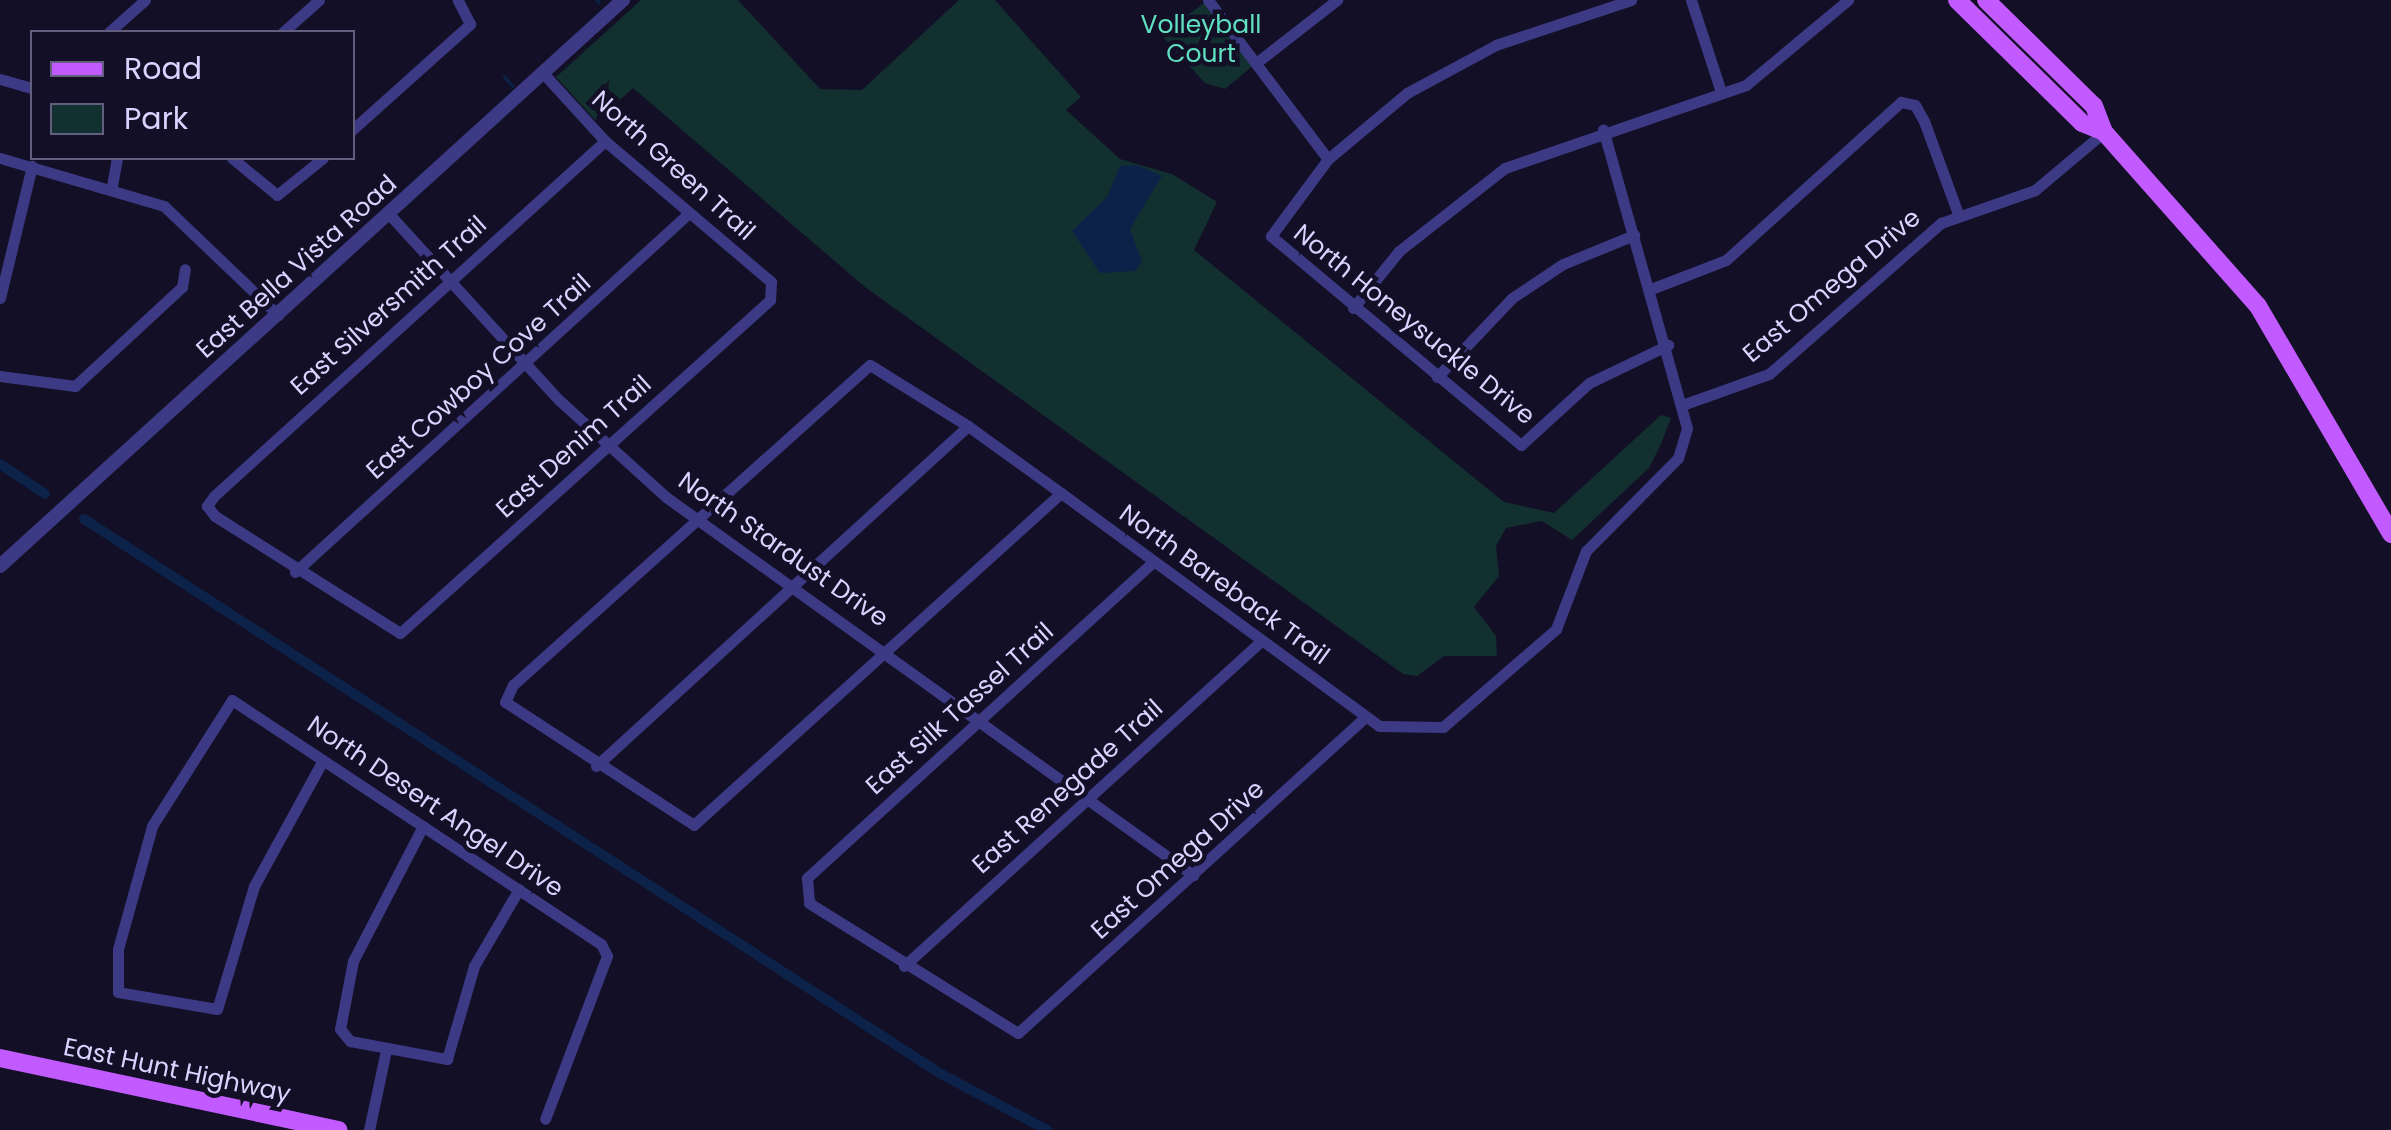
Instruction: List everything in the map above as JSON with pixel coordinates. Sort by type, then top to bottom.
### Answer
[{"type":"main road","points":[[1957,0],[2082,123],[2104,132]]},
{"type":"main road","points":[[1986,0],[2094,106],[2104,132],[2290,349],[2391,534]]},
{"type":"main road","name":"East Hunt Highway","points":[[2,1060],[338,1130]]},
{"type":"street","points":[[111,30],[144,0]]},
{"type":"street","points":[[285,30],[319,0]]},
{"type":"street","points":[[355,127],[470,24],[469,13],[458,0]]},
{"type":"street","name":"East Bella Vista Road","points":[[0,566],[624,0]]},
{"type":"street","points":[[1208,0],[1328,159],[1449,67],[1632,0]]},
{"type":"street","points":[[1256,63],[1337,0]]},
{"type":"street","points":[[1691,0],[1721,92]]},
{"type":"street","points":[[1352,308],[1399,251],[1478,185],[1603,130],[1721,92],[1772,68],[1848,0]]},
{"type":"street","name":"North Green Trail","points":[[543,73],[604,140],[774,290]]},
{"type":"street","points":[[0,79],[30,87]]},
{"type":"street","points":[[1650,289],[1726,260],[1901,102],[1915,104],[1958,214]]},
{"type":"street","points":[[1603,130],[1685,404]]},
{"type":"street","name":"East Omega Drive","points":[[1685,404],[1769,374],[1958,214],[2035,190],[2104,132]]},
{"type":"street","name":"East Silversmith Trail","points":[[296,572],[207,506],[604,140]]},
{"type":"street","points":[[0,158],[112,186],[189,221],[278,315]]},
{"type":"street","name":"North Honeysuckle Drive","points":[[1328,159],[1271,236],[1437,378],[1531,445],[1589,382],[1668,344]]},
{"type":"street","points":[[112,186],[117,160]]},
{"type":"street","points":[[235,160],[278,194],[320,160]]},
{"type":"street","points":[[0,298],[4,255],[32,166]]},
{"type":"street","name":"East Cowboy Cove Trail","points":[[296,572],[689,213]]},
{"type":"street","name":"North Stardust Drive","points":[[389,214],[526,365],[609,446],[695,519],[887,652],[1193,875]]},
{"type":"street","points":[[1437,378],[1523,290],[1634,236]]},
{"type":"street","points":[[0,376],[75,386],[182,287],[185,269]]},
{"type":"street","name":"East Denim Trail","points":[[296,572],[400,633],[609,446],[774,290]]},
{"type":"street","name":"North Bareback Trail","points":[[695,519],[870,365],[968,426],[1366,717],[1404,732],[1444,728],[1551,634],[1586,551],[1678,458],[1685,404]]},
{"type":"street","points":[[596,766],[968,426]]},
{"type":"street","points":[[695,519],[505,702],[596,766],[694,825],[1061,493]]},
{"type":"street","name":"East Silk Tassel Trail","points":[[904,966],[802,893],[981,720],[1153,562]]},
{"type":"street","name":"East Renegade Trail","points":[[904,966],[1262,640]]},
{"type":"street","name":"North Desert Angel Drive","points":[[323,760],[254,886],[217,1009],[118,992],[118,949],[152,826],[232,700],[323,760],[422,826],[518,889],[607,956],[544,1119]]},
{"type":"street","name":"East Omega Drive","points":[[904,966],[1018,1033],[1366,717]]},
{"type":"street","points":[[422,826],[370,914],[340,1029],[386,1050],[448,1059],[474,966],[518,889]]},
{"type":"street","points":[[369,1130],[386,1050]]},
{"type":"green space","points":[[641,0],[738,0],[820,89],[862,90],[959,0],[995,0],[1081,97],[1066,110],[1120,159],[1172,174],[1217,202],[1194,250],[1504,502],[1554,513],[1661,415],[1671,418],[1661,444],[1649,468],[1572,540],[1542,521],[1506,528],[1496,546],[1499,576],[1474,607],[1496,636],[1497,656],[1444,656],[1417,676],[1403,674],[865,287],[633,88],[596,121],[556,77]]},
{"type":"green space","name":"Volleyball Court","points":[[1208,0],[1256,63],[1225,89],[1205,83],[1161,35]]},
{"type":"water","points":[[1137,165],[1162,176],[1130,229],[1142,261],[1135,271],[1100,273],[1072,231],[1107,197],[1120,166]]},
{"type":"waterway","points":[[504,76],[513,86]]},
{"type":"waterway","points":[[0,464],[45,494]]},
{"type":"waterway","points":[[84,519],[941,1074],[1047,1130]]}]
